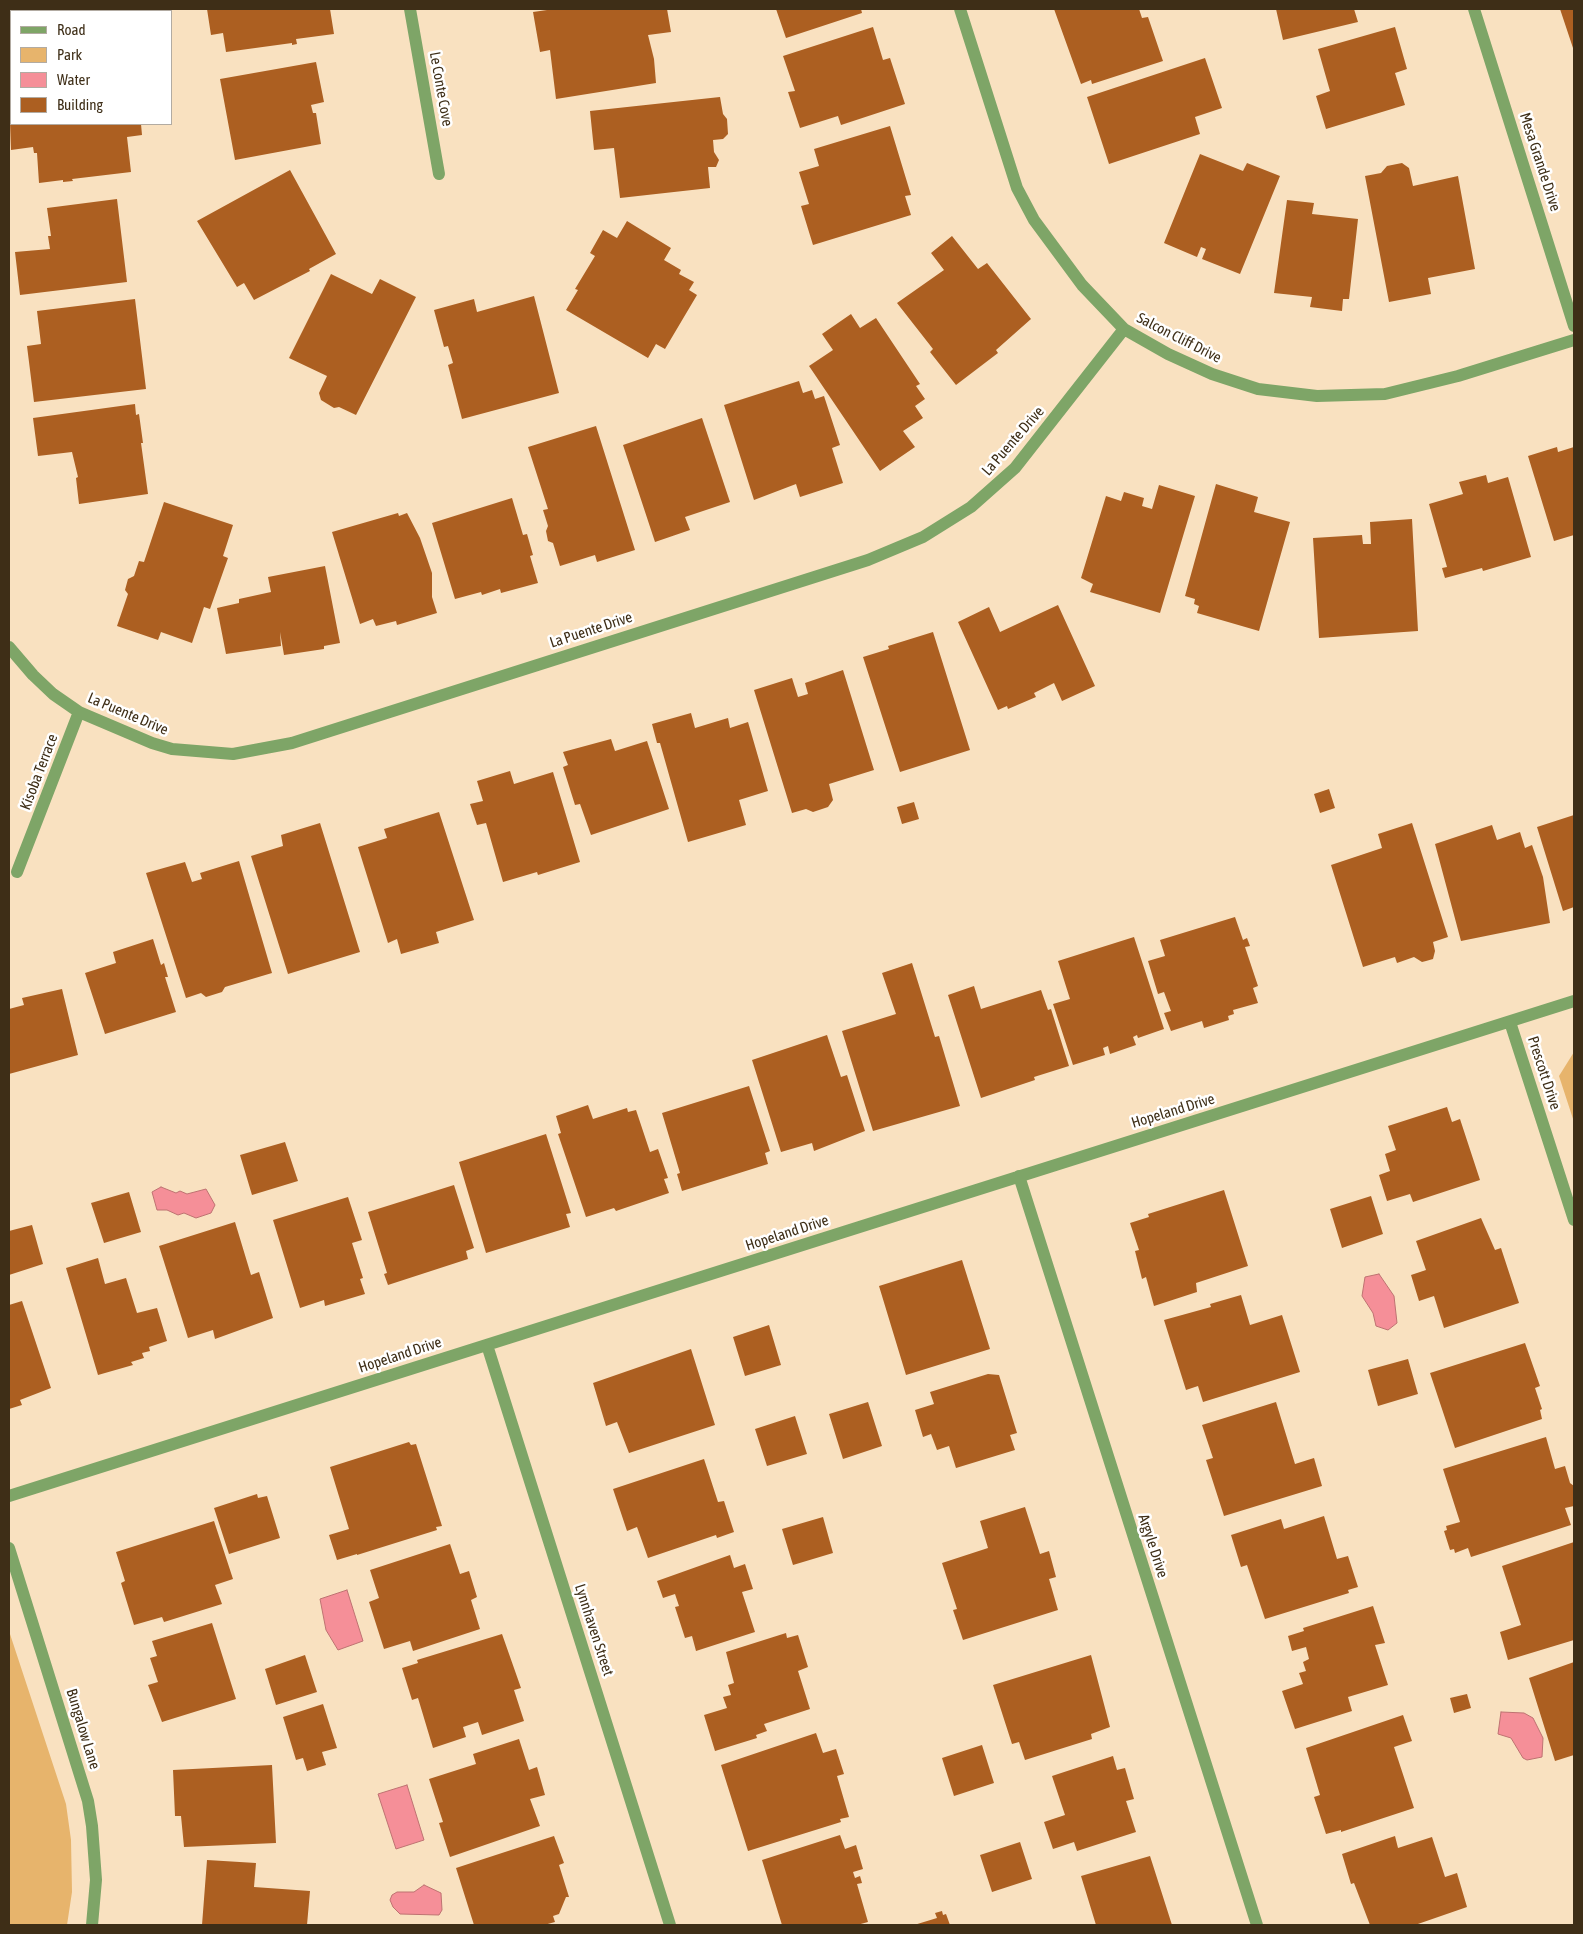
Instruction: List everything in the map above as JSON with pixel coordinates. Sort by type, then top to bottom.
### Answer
[{"type":"street","name":"Le Conte Cove","points":[[410,9],[439,174]]},
{"type":"street","name":"Salcon Cliff Drive","points":[[960,9],[1017,188],[1034,220],[1082,285],[1124,329],[1168,354],[1212,374],[1258,389],[1317,396],[1385,394],[1458,376],[1574,340]]},
{"type":"street","name":"Mesa Grande Drive","points":[[1474,9],[1574,326]]},
{"type":"street","name":"La Puente Drive","points":[[9,647],[33,675],[53,694],[79,712],[122,732],[172,749],[213,754],[261,750],[292,743],[900,548],[930,533],[971,507],[1015,468],[1124,329]]},
{"type":"street","name":"Kisoba Terrace","points":[[17,872],[79,712]]},
{"type":"street","name":"Hopeland Drive","points":[[9,1496],[1574,1001]]},
{"type":"street","name":"Prescott Drive","points":[[1510,1022],[1574,1220]]},
{"type":"street","name":"Argyle Drive","points":[[1019,1176],[1257,1925]]},
{"type":"street","name":"Lynnhaven Street","points":[[487,1345],[670,1925]]},
{"type":"street","name":"Bungalow Lane","points":[[9,1548],[88,1801],[96,1880],[92,1925]]},
{"type":"green space","points":[[1574,1052],[1574,1122],[1559,1076]]},
{"type":"green space","points":[[9,1631],[66,1804],[71,1840],[72,1892],[67,1925],[9,1925]]},
{"type":"water","points":[[161,1187],[176,1193],[180,1191],[187,1194],[206,1189],[215,1205],[211,1213],[196,1218],[184,1213],[178,1215],[167,1210],[157,1210],[152,1192]]},
{"type":"water","points":[[1379,1274],[1394,1296],[1397,1323],[1388,1330],[1376,1326],[1373,1313],[1362,1296],[1365,1277]]},
{"type":"water","points":[[347,1590],[363,1641],[338,1650],[326,1630],[320,1599]]},
{"type":"water","points":[[1501,1712],[1524,1713],[1533,1718],[1543,1738],[1542,1757],[1527,1760],[1523,1758],[1511,1738],[1498,1734]]},
{"type":"water","points":[[407,1785],[424,1840],[396,1849],[378,1794]]},
{"type":"water","points":[[424,1885],[441,1893],[442,1910],[439,1915],[400,1914],[393,1907],[390,1900],[392,1895],[397,1892],[414,1892]]},
{"type":"building","points":[[9,9],[92,9],[10,10],[9,46]]},
{"type":"building","points":[[207,9],[330,9],[334,34],[296,39],[297,44],[292,45],[292,43],[226,52],[223,33],[211,35]]},
{"type":"building","points":[[554,9],[667,9],[671,32],[648,35],[654,59],[656,83],[556,99],[550,50],[540,52],[533,12]]},
{"type":"building","points":[[776,9],[861,9],[862,13],[786,38]]},
{"type":"building","points":[[1054,9],[1139,9],[1142,18],[1148,17],[1163,61],[1092,84],[1091,80],[1081,84]]},
{"type":"building","points":[[1276,9],[1354,9],[1358,22],[1283,40]]},
{"type":"building","points":[[1560,9],[1574,9],[1574,51]]},
{"type":"building","points":[[873,27],[883,60],[890,58],[905,104],[841,125],[838,116],[800,128],[788,92],[795,91],[783,56]]},
{"type":"building","points":[[1395,27],[1407,69],[1395,73],[1405,105],[1326,129],[1316,96],[1330,91],[1318,49]]},
{"type":"building","points":[[1205,58],[1222,108],[1195,117],[1200,134],[1109,164],[1087,97]]},
{"type":"building","points":[[316,62],[324,102],[311,105],[313,113],[316,113],[321,144],[235,160],[220,79]]},
{"type":"building","points":[[720,97],[723,114],[727,119],[728,134],[723,139],[713,140],[714,152],[719,160],[716,167],[708,167],[710,188],[620,198],[614,148],[594,150],[590,111]]},
{"type":"building","points":[[10,125],[141,125],[142,135],[127,137],[131,172],[72,179],[73,181],[63,182],[63,180],[39,183],[37,153],[34,153],[33,147],[11,150]]},
{"type":"building","points":[[890,126],[911,195],[905,196],[911,215],[813,245],[801,206],[809,204],[799,172],[819,166],[814,149]]},
{"type":"building","points":[[1200,154],[1243,171],[1247,163],[1280,176],[1240,274],[1202,259],[1206,249],[1201,247],[1197,257],[1164,243]]},
{"type":"building","points":[[1402,163],[1409,168],[1413,186],[1458,176],[1475,269],[1428,278],[1431,294],[1389,302],[1365,176],[1381,173],[1387,166]]},
{"type":"building","points":[[290,170],[336,254],[309,269],[310,271],[254,300],[244,283],[237,287],[197,221]]},
{"type":"building","points":[[117,199],[127,282],[20,295],[15,252],[50,249],[48,236],[51,236],[47,208]]},
{"type":"building","points":[[1287,200],[1314,203],[1312,214],[1358,219],[1349,299],[1343,299],[1342,311],[1310,307],[1312,297],[1274,293]]},
{"type":"building","points":[[627,221],[671,248],[664,260],[681,270],[679,274],[694,282],[689,290],[697,295],[665,349],[656,344],[648,358],[566,310],[578,290],[575,289],[595,256],[590,253],[603,230],[617,238]]},
{"type":"building","points":[[952,236],[978,269],[987,263],[1031,319],[996,350],[998,353],[956,385],[930,352],[933,349],[897,303],[944,270],[931,253]]},
{"type":"building","points":[[331,274],[372,294],[380,279],[416,297],[356,415],[339,407],[334,408],[321,400],[319,393],[327,376],[289,358]]},
{"type":"building","points":[[534,296],[559,393],[462,419],[448,365],[453,363],[448,346],[444,347],[434,310],[474,299],[477,312]]},
{"type":"building","points":[[135,299],[146,389],[34,402],[27,346],[41,344],[37,311]]},
{"type":"building","points":[[851,314],[860,328],[876,318],[920,384],[916,386],[925,399],[915,406],[923,418],[903,431],[915,447],[880,471],[809,366],[833,350],[822,334]]},
{"type":"building","points":[[799,381],[803,393],[812,390],[815,399],[824,396],[840,445],[832,448],[843,483],[800,497],[796,484],[754,500],[724,405]]},
{"type":"building","points":[[135,404],[136,415],[139,414],[148,494],[79,504],[76,478],[78,477],[72,452],[38,456],[33,418]]},
{"type":"building","points":[[702,418],[730,502],[685,517],[690,530],[655,542],[623,445]]},
{"type":"building","points":[[596,426],[635,550],[597,562],[595,555],[560,566],[553,543],[548,541],[546,531],[548,526],[543,510],[548,509],[528,447]]},
{"type":"building","points":[[1557,447],[1558,452],[1574,447],[1574,535],[1554,541],[1528,456]]},
{"type":"building","points":[[1486,475],[1488,483],[1508,477],[1531,557],[1483,571],[1482,568],[1445,578],[1442,568],[1447,567],[1429,504],[1463,494],[1459,482]]},
{"type":"building","points":[[1216,484],[1258,497],[1254,512],[1290,522],[1259,631],[1197,613],[1199,606],[1194,604],[1195,599],[1185,596]]},
{"type":"building","points":[[1159,485],[1195,496],[1160,613],[1090,592],[1093,584],[1081,578],[1106,496],[1121,501],[1124,492],[1144,498],[1142,506],[1152,509]]},
{"type":"building","points":[[512,498],[523,535],[527,534],[533,555],[530,556],[538,583],[501,593],[500,589],[482,595],[481,592],[455,599],[432,523]]},
{"type":"building","points":[[164,502],[233,525],[223,556],[228,558],[210,609],[204,607],[192,643],[161,632],[158,640],[117,626],[128,594],[125,590],[128,579],[134,576],[139,561],[144,562]]},
{"type":"building","points":[[398,513],[399,516],[407,513],[420,538],[432,573],[432,597],[437,613],[397,625],[396,621],[376,626],[373,619],[360,624],[332,532]]},
{"type":"building","points":[[1412,519],[1418,631],[1319,638],[1313,538],[1362,535],[1363,544],[1371,544],[1370,522]]},
{"type":"building","points":[[325,566],[340,643],[324,646],[324,649],[284,655],[280,632],[281,646],[226,654],[217,608],[239,603],[239,599],[271,592],[268,577]]},
{"type":"building","points":[[1058,605],[1095,686],[1062,701],[1054,683],[1034,693],[1036,697],[1008,709],[1007,706],[998,710],[958,622],[989,607],[1000,632]]},
{"type":"building","points":[[933,632],[970,750],[900,772],[863,657],[889,649],[888,646]]},
{"type":"building","points":[[843,670],[874,770],[829,784],[833,800],[828,807],[813,812],[806,809],[792,813],[754,690],[792,678],[798,697],[808,694],[805,683]]},
{"type":"building","points":[[691,713],[695,728],[728,718],[730,728],[748,722],[768,791],[739,800],[746,825],[688,842],[660,743],[657,743],[652,724]]},
{"type":"building","points":[[611,739],[615,751],[647,741],[669,809],[591,835],[580,804],[575,805],[563,767],[568,765],[563,752]]},
{"type":"building","points":[[510,771],[514,784],[553,772],[580,862],[538,875],[537,872],[503,882],[486,823],[477,825],[470,804],[483,801],[477,781]]},
{"type":"building","points":[[1329,789],[1335,808],[1320,813],[1314,794]]},
{"type":"building","points":[[914,802],[919,819],[902,824],[897,807]]},
{"type":"building","points":[[439,812],[474,920],[436,932],[439,943],[401,954],[397,939],[388,943],[358,847],[387,838],[384,829]]},
{"type":"building","points":[[1574,815],[1574,907],[1563,911],[1537,827]]},
{"type":"building","points":[[320,823],[360,952],[288,974],[251,856],[283,846],[281,835]]},
{"type":"building","points":[[1412,823],[1448,937],[1433,942],[1435,951],[1433,959],[1422,962],[1414,957],[1397,963],[1395,957],[1363,967],[1331,865],[1382,848],[1378,834]]},
{"type":"building","points":[[1492,825],[1497,840],[1520,832],[1525,848],[1532,845],[1543,877],[1550,923],[1461,941],[1435,844]]},
{"type":"building","points":[[239,861],[272,973],[225,987],[222,992],[206,997],[201,993],[186,998],[146,873],[185,862],[192,882],[202,879],[200,873]]},
{"type":"building","points":[[1235,917],[1243,940],[1247,938],[1250,946],[1245,947],[1258,986],[1253,988],[1258,1003],[1233,1010],[1234,1014],[1228,1016],[1229,1020],[1204,1028],[1202,1021],[1171,1031],[1164,1013],[1171,1011],[1164,992],[1158,994],[1148,961],[1165,956],[1160,940]]},
{"type":"building","points":[[1134,937],[1164,1029],[1138,1038],[1137,1035],[1133,1037],[1136,1045],[1110,1054],[1108,1046],[1103,1048],[1105,1055],[1073,1065],[1053,1004],[1070,999],[1058,961]]},
{"type":"building","points":[[153,939],[161,965],[164,963],[168,977],[165,977],[176,1012],[105,1034],[85,973],[116,963],[113,952]]},
{"type":"building","points":[[912,963],[935,1037],[939,1036],[960,1106],[873,1131],[842,1031],[896,1014],[882,973]]},
{"type":"building","points":[[974,986],[981,1009],[1041,990],[1048,1010],[1051,1009],[1069,1066],[1034,1077],[1035,1080],[981,1098],[948,995]]},
{"type":"building","points":[[62,989],[78,1055],[9,1074],[9,1009],[24,1005],[22,998]]},
{"type":"building","points":[[827,1035],[841,1077],[847,1075],[865,1131],[814,1151],[812,1143],[781,1152],[752,1060]]},
{"type":"building","points":[[749,1086],[770,1151],[765,1153],[768,1164],[682,1191],[677,1174],[680,1173],[662,1113]]},
{"type":"building","points":[[588,1105],[593,1119],[627,1108],[628,1112],[636,1110],[650,1152],[658,1149],[668,1178],[664,1179],[669,1193],[616,1211],[614,1208],[586,1217],[558,1134],[561,1133],[556,1116]]},
{"type":"building","points":[[1447,1107],[1452,1122],[1460,1119],[1480,1180],[1413,1202],[1410,1194],[1387,1201],[1379,1175],[1390,1171],[1385,1154],[1396,1150],[1388,1126]]},
{"type":"building","points":[[546,1134],[571,1213],[566,1214],[570,1227],[486,1253],[459,1162]]},
{"type":"building","points":[[285,1142],[298,1181],[252,1195],[240,1155]]},
{"type":"building","points":[[454,1185],[474,1248],[466,1251],[468,1259],[388,1285],[384,1274],[387,1273],[368,1212]]},
{"type":"building","points":[[1224,1190],[1248,1266],[1196,1283],[1197,1292],[1154,1306],[1146,1277],[1142,1279],[1135,1251],[1139,1250],[1130,1223],[1149,1217],[1148,1214]]},
{"type":"building","points":[[129,1192],[141,1232],[104,1243],[91,1203]]},
{"type":"building","points":[[1371,1196],[1383,1234],[1342,1248],[1330,1209]]},
{"type":"building","points":[[348,1197],[362,1240],[352,1243],[363,1278],[360,1279],[365,1294],[325,1306],[324,1300],[300,1308],[273,1220]]},
{"type":"building","points":[[1481,1218],[1495,1250],[1501,1248],[1519,1303],[1444,1328],[1434,1296],[1419,1301],[1411,1275],[1426,1270],[1416,1241]]},
{"type":"building","points":[[235,1222],[251,1275],[259,1272],[273,1318],[215,1339],[213,1330],[188,1338],[159,1246]]},
{"type":"building","points":[[32,1225],[43,1264],[9,1275],[9,1231]]},
{"type":"building","points":[[98,1258],[105,1284],[126,1278],[137,1313],[157,1308],[167,1341],[149,1347],[150,1351],[142,1353],[144,1358],[131,1362],[133,1365],[98,1375],[66,1268]]},
{"type":"building","points":[[962,1260],[990,1349],[906,1375],[879,1286]]},
{"type":"building","points":[[1241,1295],[1250,1325],[1282,1315],[1300,1372],[1203,1402],[1198,1386],[1186,1390],[1164,1320],[1211,1307],[1210,1304]]},
{"type":"building","points":[[22,1301],[51,1388],[20,1400],[22,1405],[9,1409],[9,1305]]},
{"type":"building","points":[[769,1325],[781,1365],[745,1376],[733,1337]]},
{"type":"building","points":[[1525,1343],[1540,1386],[1535,1388],[1542,1409],[1540,1410],[1542,1419],[1455,1448],[1430,1373]]},
{"type":"building","points":[[691,1349],[715,1425],[629,1453],[617,1422],[606,1426],[593,1383]]},
{"type":"building","points":[[1408,1359],[1418,1394],[1378,1406],[1368,1370]]},
{"type":"building","points":[[988,1374],[999,1375],[1017,1433],[1010,1435],[1015,1450],[956,1468],[949,1446],[937,1450],[931,1434],[923,1437],[915,1410],[934,1404],[930,1392]]},
{"type":"building","points":[[868,1402],[882,1446],[843,1459],[829,1414]]},
{"type":"building","points":[[1276,1402],[1295,1464],[1314,1458],[1322,1486],[1224,1516],[1206,1460],[1213,1458],[1202,1425]]},
{"type":"building","points":[[795,1416],[807,1454],[767,1466],[755,1429]]},
{"type":"building","points":[[1546,1437],[1555,1469],[1565,1466],[1570,1483],[1574,1486],[1574,1506],[1565,1508],[1571,1525],[1471,1557],[1468,1548],[1455,1553],[1454,1549],[1450,1550],[1444,1531],[1447,1530],[1446,1526],[1460,1522],[1443,1469]]},
{"type":"building","points":[[409,1442],[411,1445],[416,1444],[442,1526],[436,1527],[437,1530],[337,1560],[329,1535],[349,1529],[330,1467]]},
{"type":"building","points":[[704,1459],[718,1502],[724,1501],[734,1532],[717,1538],[716,1535],[648,1558],[637,1527],[627,1531],[613,1489]]},
{"type":"building","points":[[257,1494],[258,1498],[267,1496],[280,1538],[229,1554],[214,1508]]},
{"type":"building","points":[[1025,1507],[1040,1554],[1049,1551],[1056,1577],[1049,1579],[1058,1610],[963,1640],[953,1610],[957,1609],[942,1563],[988,1548],[980,1521]]},
{"type":"building","points":[[1324,1516],[1337,1559],[1348,1556],[1358,1587],[1348,1590],[1349,1593],[1265,1619],[1247,1565],[1241,1567],[1231,1535],[1281,1519],[1284,1529]]},
{"type":"building","points":[[823,1517],[833,1553],[793,1565],[782,1529]]},
{"type":"building","points":[[214,1521],[233,1579],[215,1585],[222,1604],[164,1622],[162,1617],[134,1625],[121,1583],[125,1581],[116,1552]]},
{"type":"building","points":[[1574,1542],[1574,1640],[1508,1660],[1500,1632],[1521,1625],[1502,1566]]},
{"type":"building","points":[[450,1544],[460,1574],[469,1571],[477,1597],[471,1600],[480,1629],[413,1651],[410,1641],[384,1649],[369,1602],[379,1598],[370,1570]]},
{"type":"building","points":[[730,1555],[734,1568],[745,1564],[753,1589],[742,1592],[755,1632],[696,1651],[692,1636],[685,1638],[675,1607],[679,1606],[675,1594],[663,1598],[657,1581]]},
{"type":"building","points":[[1373,1606],[1385,1643],[1375,1645],[1388,1685],[1348,1697],[1352,1711],[1295,1729],[1282,1691],[1303,1684],[1299,1673],[1306,1671],[1303,1662],[1309,1659],[1306,1647],[1292,1651],[1288,1636],[1304,1631],[1303,1628]]},
{"type":"building","points":[[212,1623],[236,1699],[162,1722],[148,1685],[158,1682],[150,1658],[157,1656],[152,1641]]},
{"type":"building","points":[[786,1633],[787,1638],[798,1635],[808,1667],[798,1671],[810,1709],[764,1724],[767,1731],[756,1735],[757,1738],[715,1751],[704,1715],[727,1708],[723,1697],[731,1695],[728,1685],[734,1683],[726,1652]]},
{"type":"building","points":[[502,1634],[521,1688],[514,1690],[524,1721],[482,1735],[478,1722],[463,1727],[466,1737],[433,1748],[418,1698],[412,1700],[402,1668],[418,1663],[417,1660]]},
{"type":"building","points":[[305,1655],[317,1692],[276,1705],[265,1669]]},
{"type":"building","points":[[1091,1655],[1110,1727],[1091,1734],[1092,1739],[1025,1760],[1019,1742],[1012,1744],[993,1685]]},
{"type":"building","points":[[1574,1662],[1574,1755],[1555,1761],[1529,1678]]},
{"type":"building","points":[[1467,1694],[1471,1708],[1454,1713],[1450,1698]]},
{"type":"building","points":[[323,1704],[337,1748],[322,1752],[326,1765],[307,1771],[303,1758],[296,1760],[283,1717]]},
{"type":"building","points":[[1403,1715],[1412,1741],[1394,1747],[1414,1808],[1341,1832],[1341,1830],[1326,1834],[1314,1797],[1320,1795],[1306,1748]]},
{"type":"building","points":[[816,1733],[823,1753],[836,1749],[844,1774],[837,1776],[849,1817],[840,1819],[841,1822],[748,1851],[721,1765]]},
{"type":"building","points":[[519,1739],[529,1770],[537,1767],[545,1795],[530,1799],[540,1826],[450,1857],[439,1823],[443,1822],[429,1779],[476,1764],[473,1754]]},
{"type":"building","points":[[982,1745],[994,1783],[954,1796],[942,1758]]},
{"type":"building","points":[[1113,1756],[1117,1770],[1125,1768],[1134,1799],[1126,1801],[1136,1832],[1077,1851],[1074,1842],[1053,1849],[1044,1822],[1065,1815],[1052,1776]]},
{"type":"building","points":[[272,1765],[276,1843],[184,1847],[181,1816],[175,1816],[173,1770]]},
{"type":"building","points":[[840,1835],[845,1849],[856,1845],[863,1869],[853,1872],[855,1878],[860,1876],[862,1883],[857,1884],[868,1922],[857,1925],[782,1925],[762,1860]]},
{"type":"building","points":[[554,1836],[564,1863],[559,1865],[569,1897],[566,1897],[559,1914],[553,1916],[555,1922],[544,1925],[474,1925],[456,1868]]},
{"type":"building","points":[[1395,1836],[1398,1848],[1432,1837],[1445,1877],[1457,1873],[1467,1907],[1415,1925],[1370,1925],[1354,1883],[1351,1884],[1342,1854]]},
{"type":"building","points":[[1020,1842],[1032,1879],[992,1892],[980,1855]]},
{"type":"building","points":[[1150,1856],[1172,1925],[1096,1925],[1081,1876]]},
{"type":"building","points":[[207,1860],[256,1863],[254,1887],[310,1891],[307,1925],[202,1925]]},
{"type":"building","points":[[942,1911],[943,1915],[946,1914],[950,1925],[914,1925],[937,1918],[935,1913]]}]
